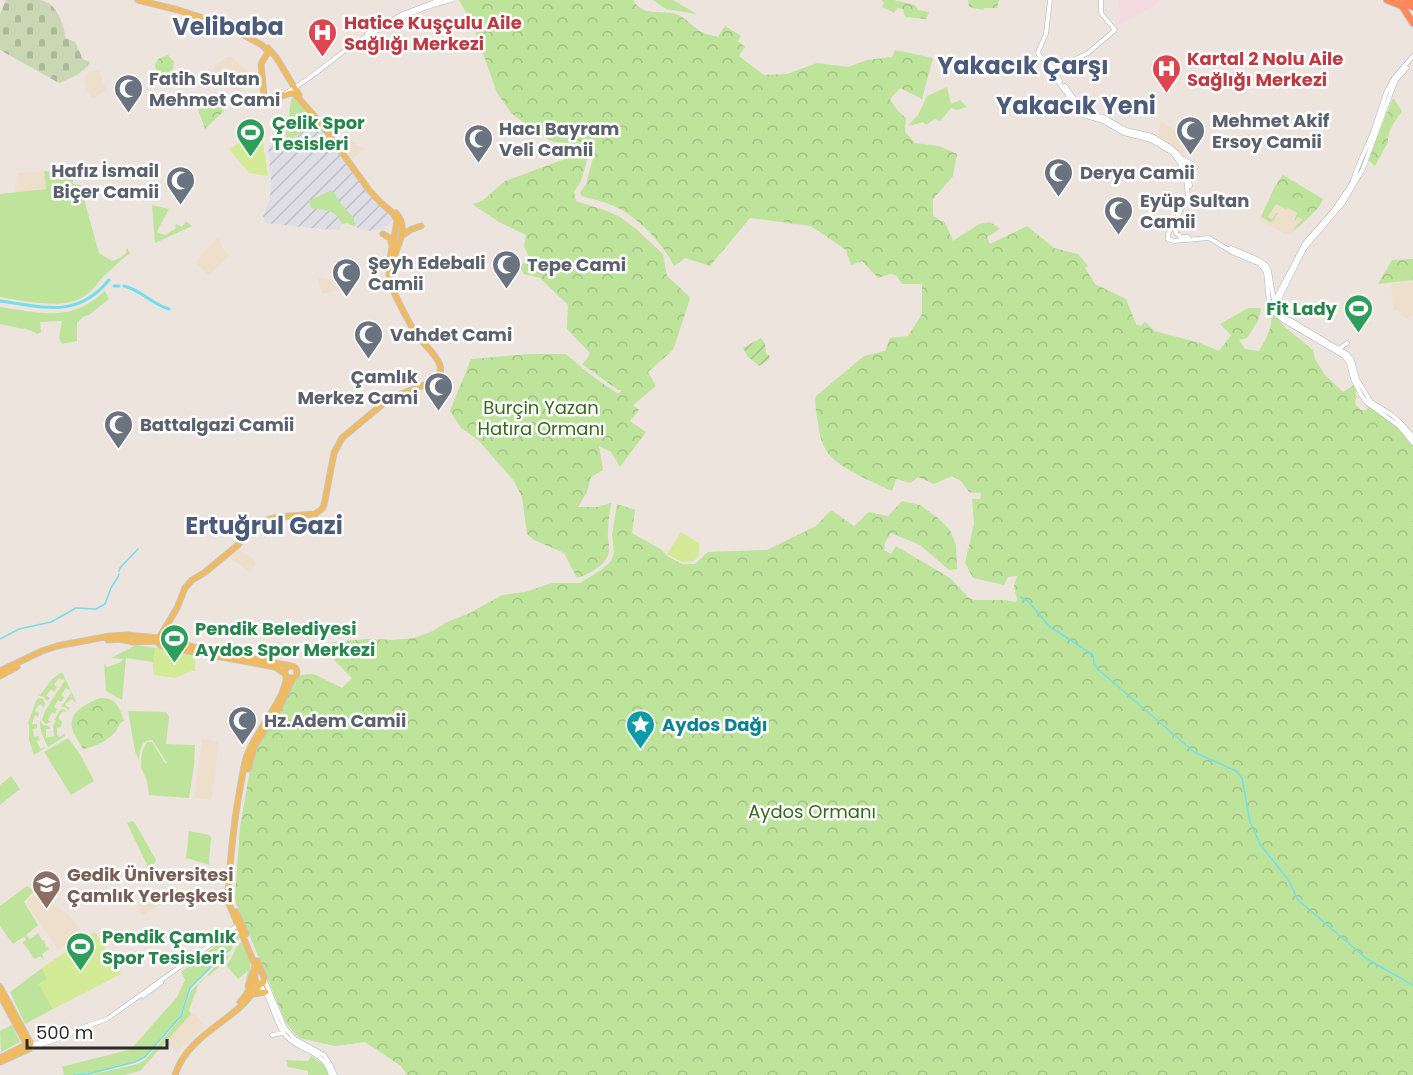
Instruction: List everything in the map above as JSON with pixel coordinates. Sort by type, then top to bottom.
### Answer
[{"type":"highway","points":[[1388,0],[1413,4]]},
{"type":"highway","points":[[1388,0],[1402,6],[1410,20],[1413,21]]},
{"type":"highway","points":[[1404,0],[1413,4]]},
{"type":"highway","points":[[1413,12],[1411,17],[1413,21]]},
{"type":"main road","points":[[138,0],[231,26],[265,45],[277,59],[302,99],[324,124],[369,186],[406,226],[411,228]]},
{"type":"main road","points":[[282,68],[292,80],[301,81],[351,44],[386,23],[413,10],[446,0]]},
{"type":"main road","points":[[279,97],[361,40],[400,19],[446,0]]},
{"type":"main road","points":[[1050,0],[1046,34],[1040,45],[1039,55],[1053,68],[1054,73],[1083,115],[1103,121],[1124,133],[1151,140],[1173,153],[1187,174],[1190,197],[1176,224],[1176,237]]},
{"type":"main road","points":[[1054,73],[1088,53],[1115,30],[1101,13],[1101,0]]},
{"type":"main road","points":[[227,26],[264,47],[268,52],[263,61],[264,96],[269,100],[291,93],[296,95],[369,190],[394,213],[399,232],[392,250]]},
{"type":"main road","points":[[263,61],[269,56],[277,59]]},
{"type":"main road","points":[[1279,308],[1280,297],[1304,249],[1343,203],[1360,169],[1361,159],[1392,81],[1413,58]]},
{"type":"main road","points":[[1270,304],[1274,301],[1302,249],[1341,201],[1366,162],[1396,80],[1413,58]]},
{"type":"main road","points":[[1054,73],[1082,111],[1103,117],[1131,132],[1148,135],[1156,132],[1161,142],[1189,165]]},
{"type":"main road","points":[[286,75],[288,92]]},
{"type":"main road","points":[[1361,159],[1366,162]]},
{"type":"main road","points":[[1180,163],[1196,168],[1187,174]]},
{"type":"main road","points":[[1168,241],[1187,198],[1189,165]]},
{"type":"main road","points":[[0,674],[42,651],[57,646],[110,636],[157,634],[166,628],[180,608],[192,583],[205,576],[254,529],[270,522],[292,517],[314,516],[324,511],[336,453],[345,438],[390,401],[438,380],[442,369],[435,351],[417,332],[392,282],[400,217]]},
{"type":"main road","points":[[421,226],[409,231],[399,232],[411,228],[421,226]]},
{"type":"main road","points":[[383,234],[391,239],[389,274],[391,285],[417,335],[437,359],[440,370],[438,380]]},
{"type":"main road","points":[[1168,241],[1176,237],[1211,236],[1232,249],[1257,259],[1268,268],[1274,301],[1285,317],[1343,351],[1352,360],[1360,385],[1371,402],[1401,423],[1413,438]]},
{"type":"main road","points":[[1168,241],[1176,237],[1209,238],[1234,253],[1260,264],[1266,272],[1272,310],[1283,320],[1330,348],[1343,351]]},
{"type":"main road","points":[[1272,285],[1276,291],[1281,288]]},
{"type":"main road","points":[[1272,310],[1279,308]]},
{"type":"main road","points":[[1343,351],[1353,379],[1367,403],[1399,426],[1413,443]]},
{"type":"main road","points":[[163,642],[166,628]]},
{"type":"main road","points":[[166,628],[171,638],[192,647],[291,666],[296,669],[296,675],[278,710],[255,745],[250,759],[237,830],[232,887],[233,904],[255,965],[257,981],[266,992],[284,1033],[296,1044],[321,1058],[333,1075]]},
{"type":"main road","points":[[146,636],[201,653],[276,667],[289,678],[293,678]]},
{"type":"main road","points":[[0,674],[57,649],[114,639],[132,642],[178,642]]},
{"type":"main road","points":[[192,647],[201,653]]},
{"type":"main road","points":[[199,660],[201,653]]},
{"type":"main road","points":[[291,666],[286,668],[286,685],[246,758],[233,832],[228,896],[285,1028],[296,1039],[324,1055],[333,1075]]},
{"type":"main road","points":[[0,1058],[29,1044],[109,1019],[240,927]]},
{"type":"main road","points":[[249,995],[248,984],[255,965]]},
{"type":"main road","points":[[257,981],[263,983],[264,978]]},
{"type":"main road","points":[[174,1075],[192,1045],[240,1008],[257,981]]},
{"type":"main road","points":[[0,987],[29,1044]]},
{"type":"main road","points":[[249,995],[266,992]]},
{"type":"main road","points":[[0,995],[29,1044]]},
{"type":"main road","points":[[272,1035],[284,1033]]},
{"type":"main road","points":[[0,1062],[29,1044]]},
{"type":"shaded area","points":[[1118,0],[1160,0],[1119,25],[1117,24],[1120,18]]},
{"type":"shaded area","points":[[227,57],[232,57],[248,70],[242,92],[209,77],[215,65]]},
{"type":"shaded area","points":[[99,71],[106,90],[92,99],[85,82],[86,75]]},
{"type":"shaded area","points":[[1162,122],[1190,139],[1183,155],[1160,137],[1158,132]]},
{"type":"shaded area","points":[[318,123],[394,218],[384,229],[365,231],[347,223],[342,224],[339,230],[266,223],[263,216],[270,199],[271,179],[268,146],[283,143]]},
{"type":"shaded area","points":[[344,137],[365,149],[352,159],[340,143]]},
{"type":"shaded area","points":[[44,171],[46,189],[15,192],[17,173]]},
{"type":"shaded area","points":[[1271,195],[1303,213],[1305,221],[1297,229],[1286,235],[1259,219]]},
{"type":"shaded area","points":[[218,238],[229,256],[209,276],[195,262]]},
{"type":"shaded area","points":[[318,278],[343,283],[335,291],[322,294]]},
{"type":"shaded area","points":[[1413,282],[1413,315],[1407,319],[1393,309],[1391,284]]},
{"type":"shaded area","points":[[238,549],[257,562],[250,572],[230,558]]},
{"type":"shaded area","points":[[202,739],[219,742],[211,800],[194,798]]},
{"type":"shaded area","points":[[165,886],[169,895],[142,916],[136,905],[160,894]]},
{"type":"shaded area","points":[[36,892],[69,915],[82,933],[58,950],[27,904]]},
{"type":"shaded area","points":[[194,1013],[206,1027],[178,1053],[166,1042]]},
{"type":"green space","points":[[6,0],[40,0],[51,5],[61,20],[66,38],[75,42],[83,59],[90,62],[84,70],[59,83],[0,50],[0,14]]},
{"type":"green space","name":"Aydos Ormanı","points":[[459,0],[633,0],[637,6],[647,11],[679,15],[706,34],[718,37],[725,26],[741,36],[738,41],[745,47],[739,56],[764,75],[787,74],[817,63],[848,67],[867,60],[892,57],[895,50],[933,58],[922,99],[900,88],[890,99],[906,118],[905,132],[915,143],[939,146],[957,154],[953,176],[933,199],[933,215],[945,222],[953,241],[979,224],[990,222],[1000,229],[987,237],[990,244],[1027,226],[1054,248],[1078,254],[1088,266],[1085,268],[1095,284],[1126,299],[1136,324],[1141,326],[1145,322],[1155,331],[1200,343],[1219,351],[1231,335],[1220,324],[1248,308],[1260,308],[1258,321],[1247,338],[1239,340],[1245,349],[1259,351],[1268,334],[1273,314],[1313,350],[1315,359],[1325,375],[1343,392],[1354,385],[1357,391],[1355,393],[1356,405],[1361,410],[1366,410],[1369,406],[1399,427],[1413,446],[1413,1075],[407,1075],[401,1066],[365,1042],[335,1046],[299,1038],[286,1023],[236,903],[240,827],[252,759],[282,707],[292,684],[299,676],[314,674],[342,688],[352,678],[325,651],[328,645],[334,642],[368,639],[414,638],[470,613],[502,595],[525,592],[552,583],[580,583],[611,561],[614,552],[612,535],[617,504],[635,510],[632,533],[682,564],[695,564],[708,552],[767,550],[816,526],[831,510],[854,526],[869,512],[888,516],[902,501],[920,505],[950,530],[956,545],[957,569],[949,570],[920,545],[891,533],[885,542],[884,550],[891,554],[896,546],[950,578],[968,597],[974,600],[1016,602],[1017,600],[1014,586],[1017,576],[1008,577],[1004,585],[973,578],[965,563],[974,524],[972,499],[980,499],[981,493],[969,492],[961,481],[952,476],[934,484],[918,477],[911,483],[896,479],[892,491],[856,474],[838,462],[826,450],[820,437],[815,406],[816,396],[864,356],[885,351],[890,338],[908,336],[922,314],[922,284],[902,284],[896,275],[890,274],[878,278],[862,261],[851,265],[846,250],[811,226],[750,218],[710,266],[685,258],[674,266],[657,241],[642,225],[614,206],[582,196],[580,193],[586,184],[595,151],[590,145],[554,142],[512,114],[497,93],[473,25]]},
{"type":"green space","points":[[653,0],[673,0],[697,14],[666,9]]},
{"type":"green space","points":[[881,0],[894,0],[915,5],[918,10],[929,12],[926,19],[905,17],[903,9],[898,8],[894,13],[882,7],[884,3]]},
{"type":"green space","points":[[968,0],[999,0],[997,8],[984,8],[983,10],[969,7]]},
{"type":"green space","points":[[168,55],[174,62],[171,76],[164,77],[157,72],[155,65],[158,59]]},
{"type":"green space","points":[[947,87],[951,104],[960,100],[967,107],[957,110],[951,108],[940,121],[935,119],[926,125],[923,122],[909,126],[918,115],[927,96]]},
{"type":"green space","points":[[206,96],[224,111],[205,129],[198,109]]},
{"type":"green space","points":[[295,97],[318,123],[285,142],[291,100]]},
{"type":"green space","points":[[1393,98],[1402,111],[1390,130],[1388,142],[1375,166],[1368,160]]},
{"type":"green space","name":"Çelik Spor Tesisleri","points":[[261,129],[268,176],[249,173],[229,149]]},
{"type":"green space","name":"Burçin Yazan Hatıra Ormanı","points":[[581,153],[588,157],[581,181],[574,192],[576,201],[607,211],[635,228],[663,254],[667,276],[690,297],[673,350],[648,372],[656,386],[633,405],[639,410],[630,421],[646,432],[620,467],[611,452],[599,446],[603,470],[591,477],[587,492],[578,507],[597,507],[611,503],[609,551],[605,560],[592,572],[577,578],[564,553],[534,540],[527,534],[522,497],[514,481],[478,440],[461,428],[450,411],[471,359],[530,354],[566,354],[618,394],[622,390],[618,390],[582,364],[590,353],[567,329],[568,305],[540,278],[524,274],[519,266],[530,259],[524,246],[526,235],[499,222],[472,204],[482,201],[505,181]]},
{"type":"green space","points":[[44,171],[73,174],[73,184],[80,185],[99,253],[112,261],[126,253],[127,248],[130,253],[88,293],[67,303],[44,304],[0,297],[0,194],[46,189]]},
{"type":"green space","points":[[1283,175],[1323,199],[1319,207],[1305,221],[1303,213],[1271,195]]},
{"type":"green space","points":[[332,190],[354,218],[356,223],[354,226],[347,223],[342,224],[330,211],[311,208],[309,201]]},
{"type":"green space","points":[[1271,195],[1303,213],[1305,221],[1292,232],[1302,219],[1298,217],[1294,222],[1297,213],[1276,204],[1268,217],[1272,219],[1278,213],[1273,221],[1270,222],[1261,217]]},
{"type":"green space","points":[[152,205],[169,209],[158,233],[165,235],[175,229],[176,224],[182,227],[186,221],[192,226],[155,243]]},
{"type":"green space","points":[[1413,259],[1413,280],[1378,284],[1392,260]]},
{"type":"green space","points":[[105,291],[109,299],[77,323],[77,341],[62,344],[59,338],[62,321],[40,322],[41,332],[38,334],[24,328],[0,324],[0,307],[43,313],[68,312],[80,308]]},
{"type":"green space","points":[[761,338],[770,359],[759,366],[748,357],[743,348]]},
{"type":"green space","points":[[681,532],[699,543],[699,555],[694,561],[682,562],[667,554]]},
{"type":"green space","points":[[136,645],[194,656],[154,675],[153,662],[126,658],[122,700],[106,691],[104,663],[107,667],[121,662],[123,659],[111,658]]},
{"type":"green space","name":"Pendik Belediyesi Aydos Spor Merkezi","points":[[155,648],[192,654],[195,658],[195,671],[175,678],[154,675]]},
{"type":"green space","points":[[62,672],[77,704],[72,699],[65,704],[70,707],[68,710],[61,707],[71,693],[66,688],[61,695],[64,697],[61,702],[58,700],[54,707],[57,709],[55,714],[52,712],[48,720],[51,722],[46,724],[42,720],[45,711],[65,680],[59,678],[54,685],[57,687],[54,692],[51,689],[46,696],[50,698],[47,701],[38,695],[52,679]]},
{"type":"green space","points":[[39,698],[43,699],[45,704],[43,708],[41,704],[38,706],[35,711],[39,713],[38,717],[35,715],[32,724],[37,724],[37,728],[33,729],[34,737],[38,736],[40,740],[36,741],[41,749],[45,748],[34,755],[29,740],[28,723]]},
{"type":"green space","points":[[100,698],[114,701],[124,721],[105,740],[83,749],[73,730],[73,716],[80,708]]},
{"type":"green space","points":[[61,709],[67,711],[63,711],[59,716],[59,720],[62,721],[61,727],[57,728],[59,737],[64,733],[65,736],[48,747],[41,730],[40,720],[42,724],[50,727],[46,729],[46,738],[54,736],[53,726],[56,720],[54,720]]},
{"type":"green space","points":[[128,711],[166,712],[169,717],[166,744],[195,745],[189,798],[149,795],[147,781],[141,767],[142,752],[147,742],[152,742],[167,763],[152,740],[148,740],[143,744],[139,761]]},
{"type":"green space","points":[[68,738],[80,754],[94,781],[71,795],[44,752]]},
{"type":"green space","points":[[11,776],[20,789],[0,805],[0,785]]},
{"type":"green space","points":[[132,821],[156,860],[148,867],[127,823]]},
{"type":"green space","points":[[189,831],[209,835],[211,838],[210,865],[186,858]]},
{"type":"green space","points":[[27,886],[34,891],[24,902],[38,925],[26,935],[30,939],[38,933],[45,941],[46,948],[47,946],[49,949],[42,954],[44,960],[40,956],[35,959],[33,957],[22,943],[26,940],[25,937],[13,944],[0,926],[0,906]]},
{"type":"green space","points":[[235,931],[239,932],[241,937],[234,943],[230,953],[230,951],[224,955],[190,988],[179,1018],[143,1059],[100,1071],[64,1075],[62,1066],[132,1048],[177,997],[185,980],[181,972]]},
{"type":"green space","name":"Pendik Çamlık Spor Tesisleri","points":[[95,932],[121,974],[53,1009],[39,984],[47,979],[42,968]]},
{"type":"green space","points":[[243,941],[250,962],[250,971],[245,984],[248,971],[238,979],[226,965],[237,946]]},
{"type":"green space","points":[[229,954],[227,960],[209,976],[207,975]]},
{"type":"green space","points":[[42,968],[48,979],[39,984],[53,1009],[25,1024],[10,992]]},
{"type":"green space","points":[[199,983],[189,1010],[191,1014],[140,1071],[124,1075],[89,1075],[138,1064],[145,1060],[180,1019],[191,991]]},
{"type":"green space","points":[[12,1025],[20,1042],[1,1052],[0,1031]]},
{"type":"green space","points":[[311,1056],[327,1067],[329,1075],[308,1075],[308,1071],[288,1067],[286,1060],[308,1061]]},
{"type":"waterway","points":[[0,301],[45,307],[72,305],[85,301],[109,280]]},
{"type":"waterway","points":[[114,286],[119,286]]},
{"type":"waterway","points":[[124,286],[169,309]]},
{"type":"waterway","points":[[119,571],[138,549]]},
{"type":"waterway","points":[[0,639],[19,629],[51,622],[76,608],[96,609],[105,604],[119,574]]},
{"type":"waterway","points":[[1020,597],[1028,601],[1049,626],[1093,655],[1094,664],[1099,670],[1194,752],[1236,771],[1242,778],[1250,822],[1260,844],[1289,881],[1298,900],[1367,959],[1413,985]]},
{"type":"waterway","points":[[74,1075],[88,1074],[135,1062],[145,1057],[181,1016],[190,988],[229,950]]},
{"type":"place","name":"Hatice Kuşçulu Aile Sağlığı Merkezi","points":[[323,58]]},
{"type":"place","name":"Kartal 2 Nolu Aile Sağlığı Merkezi","points":[[1166,94]]},
{"type":"place","name":"Fatih Sultan Mehmet Cami","points":[[128,114]]},
{"type":"place","name":"Mehmet Akif Ersoy Camii","points":[[1191,156]]},
{"type":"place","name":"Çelik Spor Tesisleri","points":[[251,158]]},
{"type":"place","name":"Hacı Bayram Veli Camii","points":[[478,164]]},
{"type":"place","name":"Derya Camii","points":[[1059,198]]},
{"type":"place","name":"Hafız İsmail Biçer Camii","points":[[180,206]]},
{"type":"place","name":"Eyüp Sultan Camii","points":[[1119,236]]},
{"type":"place","name":"Tepe Cami","points":[[506,290]]},
{"type":"place","name":"Şeyh Edebali Camii","points":[[347,298]]},
{"type":"place","name":"Fit Lady","points":[[1358,334]]},
{"type":"place","name":"Vahdet Cami","points":[[369,360]]},
{"type":"place","name":"Çamlık Merkez Cami","points":[[439,412]]},
{"type":"place","name":"Battalgazi Camii","points":[[119,450]]},
{"type":"place","name":"Pendik Belediyesi Aydos Spor Merkezi","points":[[174,664]]},
{"type":"place","name":"Hz.Adem Camii","points":[[243,746]]},
{"type":"place","name":"Aydos Dağı","points":[[641,750]]},
{"type":"place","name":"Gedik Üniversitesi Çamlık Yerleşkesi","points":[[46,910]]},
{"type":"place","name":"Pendik Çamlık Spor Tesisleri","points":[[81,972]]},
{"type":"district","name":"Velibaba","points":[[228,26]]},
{"type":"district","name":"Yakacık Çarşı","points":[[1023,65]]},
{"type":"district","name":"Yakacık Yeni","points":[[1076,105]]},
{"type":"district","name":"Ertuğrul Gazi","points":[[264,525]]}]
